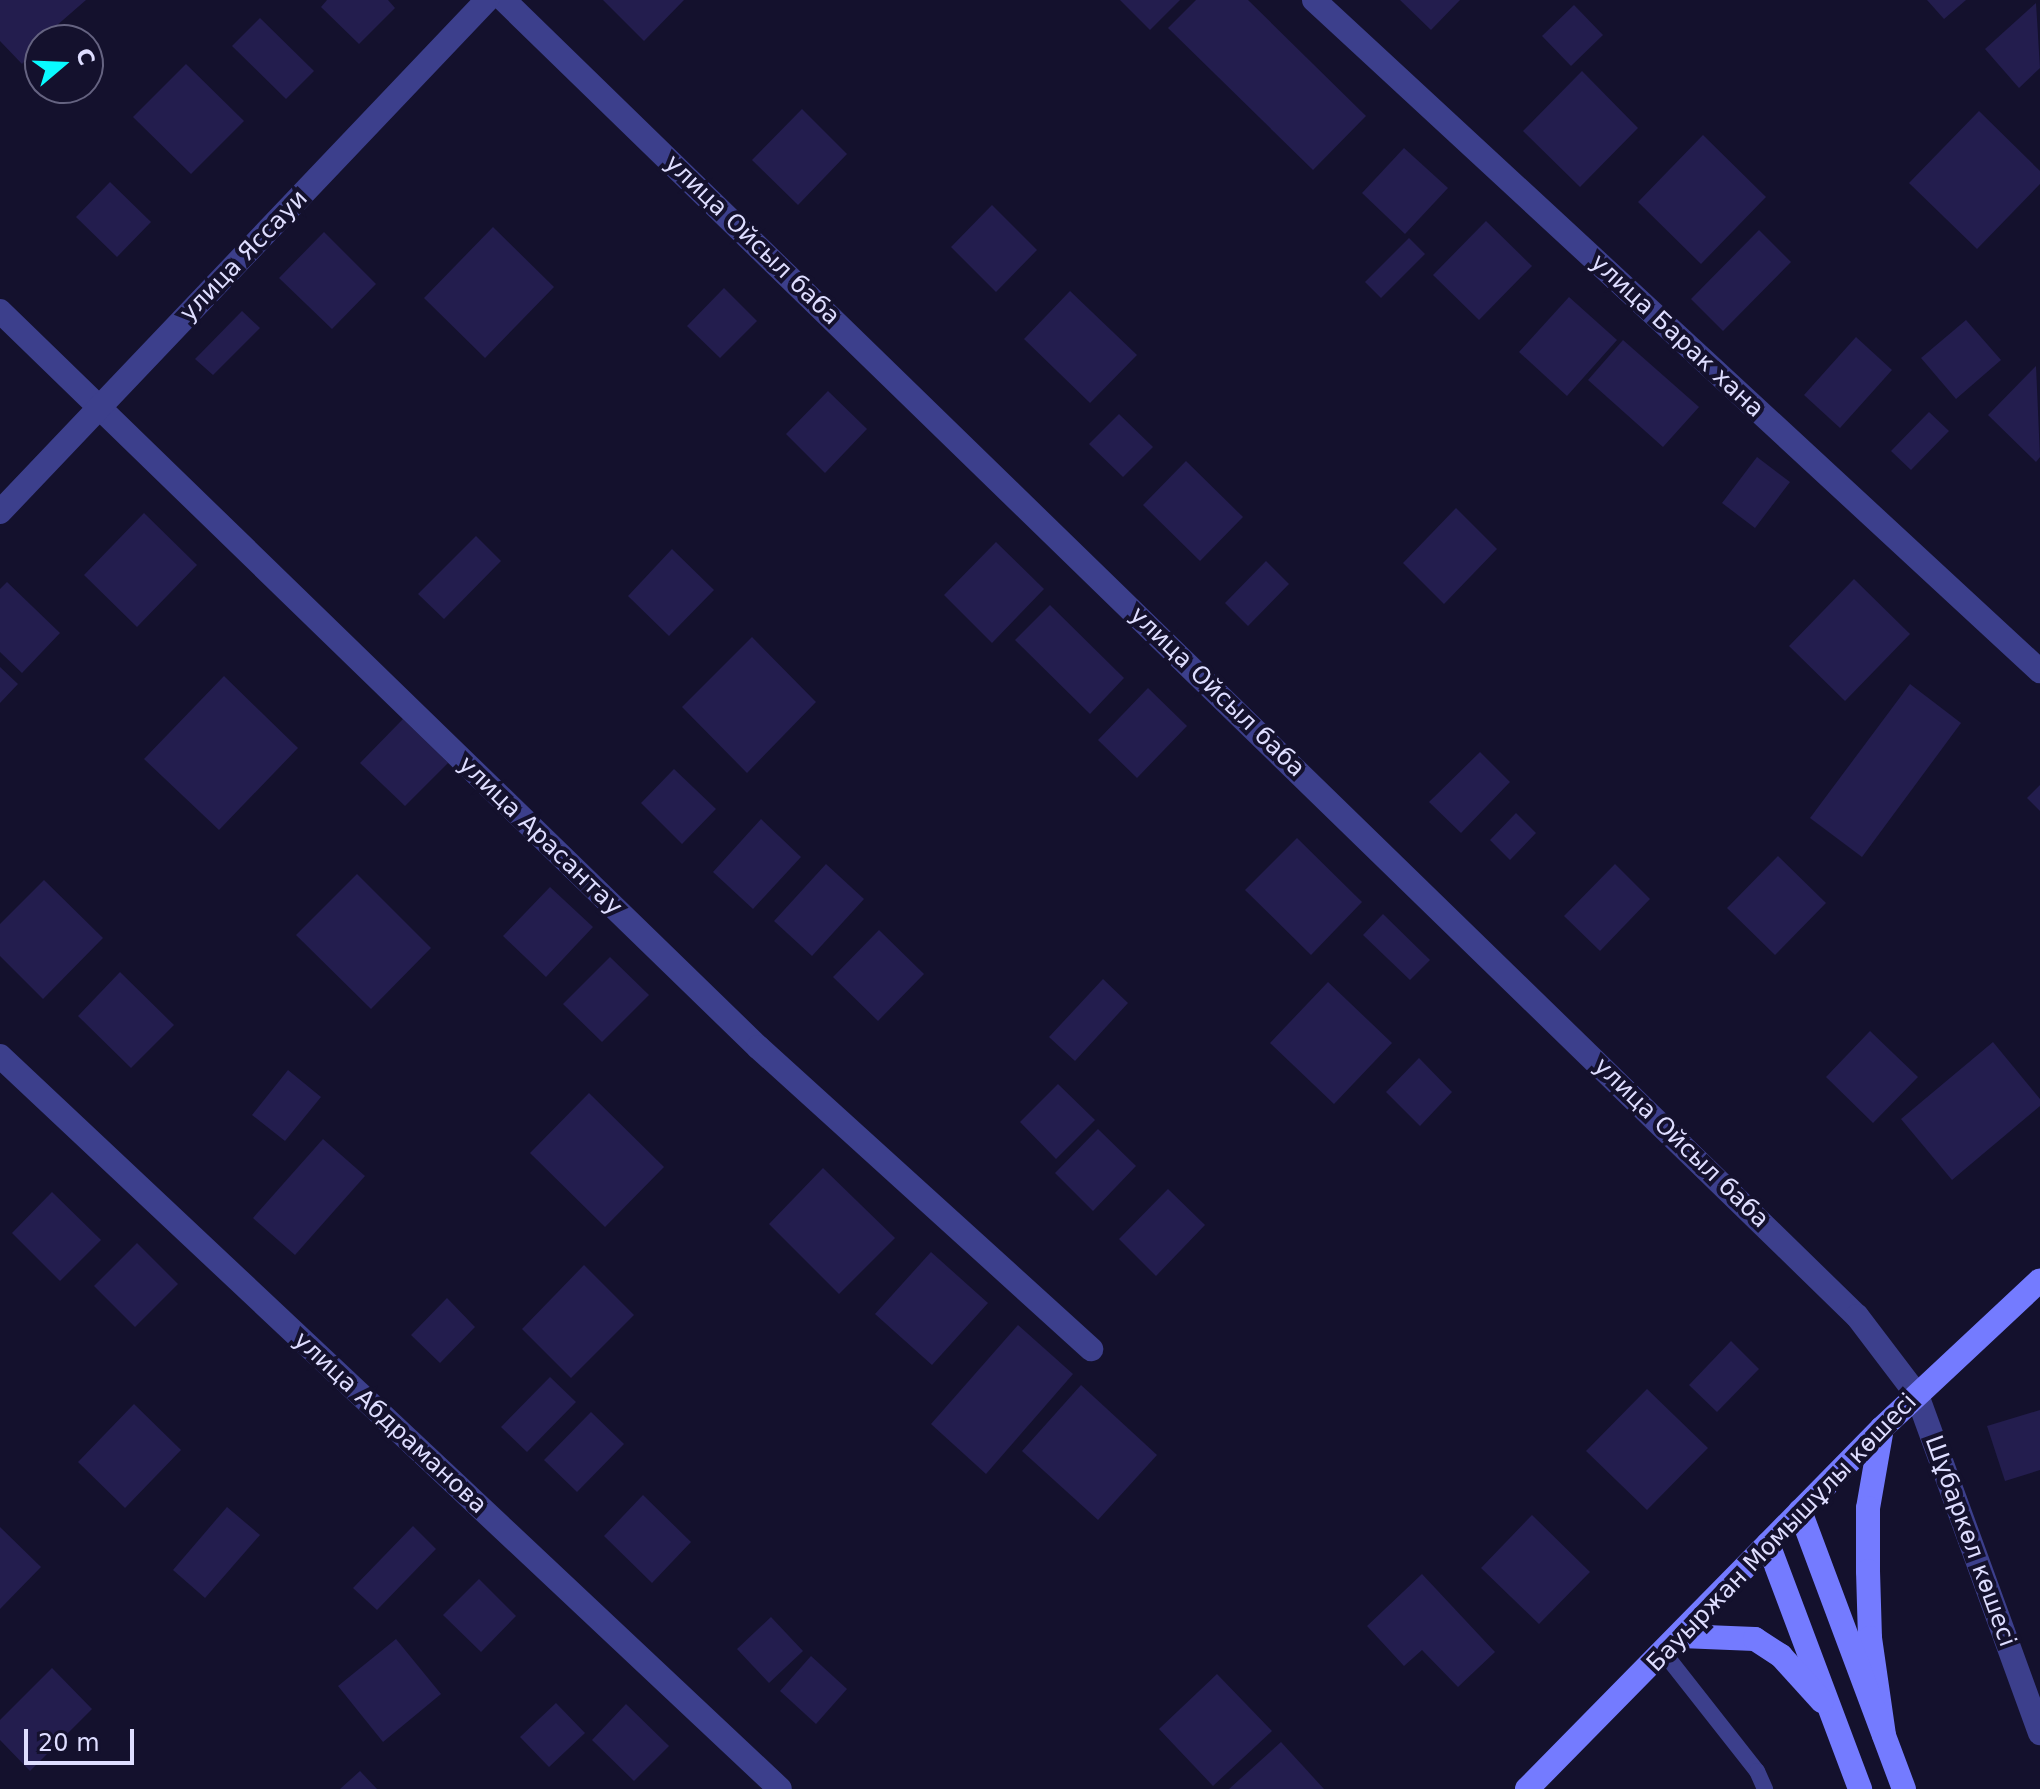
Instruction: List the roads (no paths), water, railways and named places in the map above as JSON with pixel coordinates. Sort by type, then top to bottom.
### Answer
[{"type":"street","name":"улица Яссауи","points":[[0,512],[487,0]]},
{"type":"street","name":"улица Ойсыл баба","points":[[504,0],[1744,1203],[1857,1316],[1917,1395]]},
{"type":"street","name":"улица Барак хана","points":[[1314,0],[2040,671]]},
{"type":"street","name":"улица Арасантау","points":[[0,311],[758,1047],[1091,1349]]},
{"type":"street","name":"улица Абдраманова","points":[[0,1056],[780,1789]]},
{"type":"street","name":"Бауыржан Момышұлы көшесі","points":[[1527,1789],[1673,1644],[1882,1428],[2040,1280]]},
{"type":"street","name":"Шұбаркөл көшесі","points":[[1917,1395],[2040,1733]]},
{"type":"street","points":[[1882,1428],[1868,1508],[1868,1571],[1870,1638],[1884,1735]]},
{"type":"street","points":[[1800,1511],[1904,1789]]},
{"type":"street","points":[[1768,1544],[1860,1789]]},
{"type":"street","points":[[1673,1644],[1755,1639],[1781,1656],[1831,1710]]},
{"type":"lane","points":[[1673,1644],[1757,1771],[1765,1789]]}]
